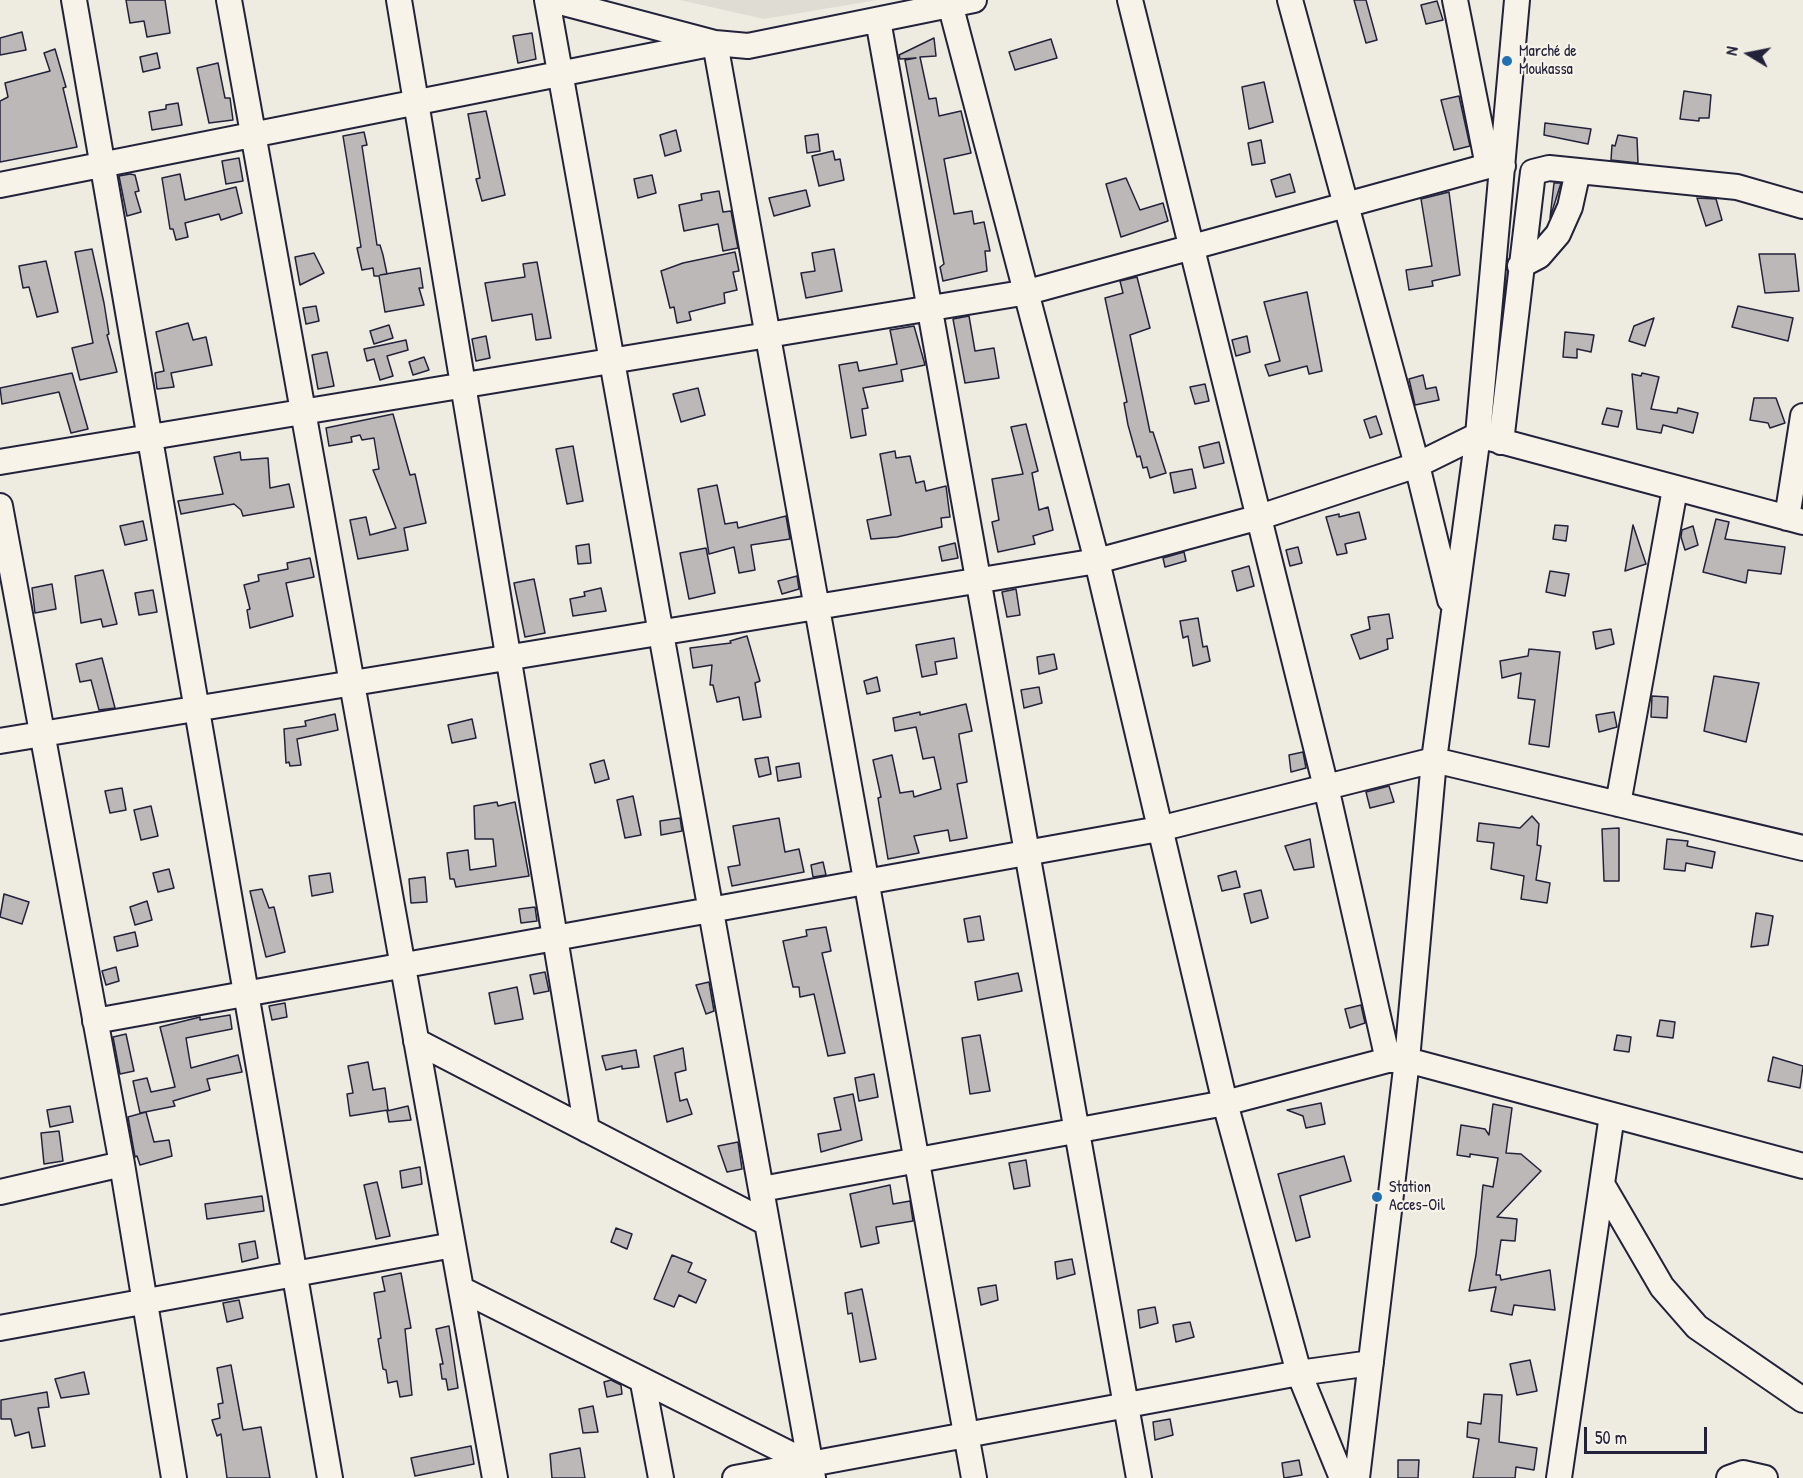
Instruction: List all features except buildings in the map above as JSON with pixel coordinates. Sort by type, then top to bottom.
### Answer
[{"type":"street","points":[[74,0],[330,1478]]},
{"type":"street","points":[[229,0],[495,1478]]},
{"type":"street","points":[[399,0],[586,1130]]},
{"type":"street","points":[[547,0],[812,1471]]},
{"type":"street","points":[[552,0],[715,43],[748,46],[958,2],[1028,292],[1098,561],[1225,1103],[1299,1373],[1342,1478]]},
{"type":"street","points":[[1130,0],[1326,787],[1397,1060]]},
{"type":"street","points":[[1290,0],[1417,465],[1454,614]]},
{"type":"street","points":[[1455,0],[1495,166]]},
{"type":"street","points":[[1357,1478],[1371,1363],[1397,1060],[1434,760],[1478,435],[1495,166],[1517,0]]},
{"type":"street","points":[[878,20],[1139,1478]]},
{"type":"street","points":[[0,185],[715,43]]},
{"type":"street","points":[[715,43],[974,1478]]},
{"type":"street","points":[[0,462],[768,337],[1028,292],[1345,204],[1495,166]]},
{"type":"street","points":[[1501,442],[1520,266],[1533,172],[1549,168],[1737,187],[1803,206]]},
{"type":"street","points":[[1520,266],[1539,256],[1558,234],[1570,207],[1578,171]]},
{"type":"street","points":[[0,741],[1098,561],[1260,517],[1417,465],[1478,435],[1795,520],[1803,416]]},
{"type":"street","points":[[1618,804],[1675,489]]},
{"type":"street","points":[[0,506],[123,1164],[174,1478]]},
{"type":"street","points":[[95,1022],[1159,829],[1434,760],[1803,848]]},
{"type":"street","points":[[416,1041],[767,1223]]},
{"type":"street","points":[[762,1189],[1225,1103],[1397,1060],[1803,1166]]},
{"type":"street","points":[[1559,1478],[1612,1115]]},
{"type":"street","points":[[0,1192],[123,1164]]},
{"type":"street","points":[[1602,1184],[1662,1287],[1697,1327],[1803,1400]]},
{"type":"street","points":[[0,1328],[453,1245]]},
{"type":"street","points":[[461,1289],[812,1471]]},
{"type":"street","points":[[735,1478],[812,1471],[967,1435],[1299,1373],[1371,1363]]},
{"type":"street","points":[[643,1383],[661,1478]]},
{"type":"street","points":[[1729,1478],[1743,1473],[1765,1478]]},
{"type":"shaded area","points":[[680,0],[877,0],[764,19]]},
{"type":"place","name":"Marché de Moukassa","points":[[1507,61]]},
{"type":"place","name":"Station Acces-Oil","points":[[1377,1197]]}]
